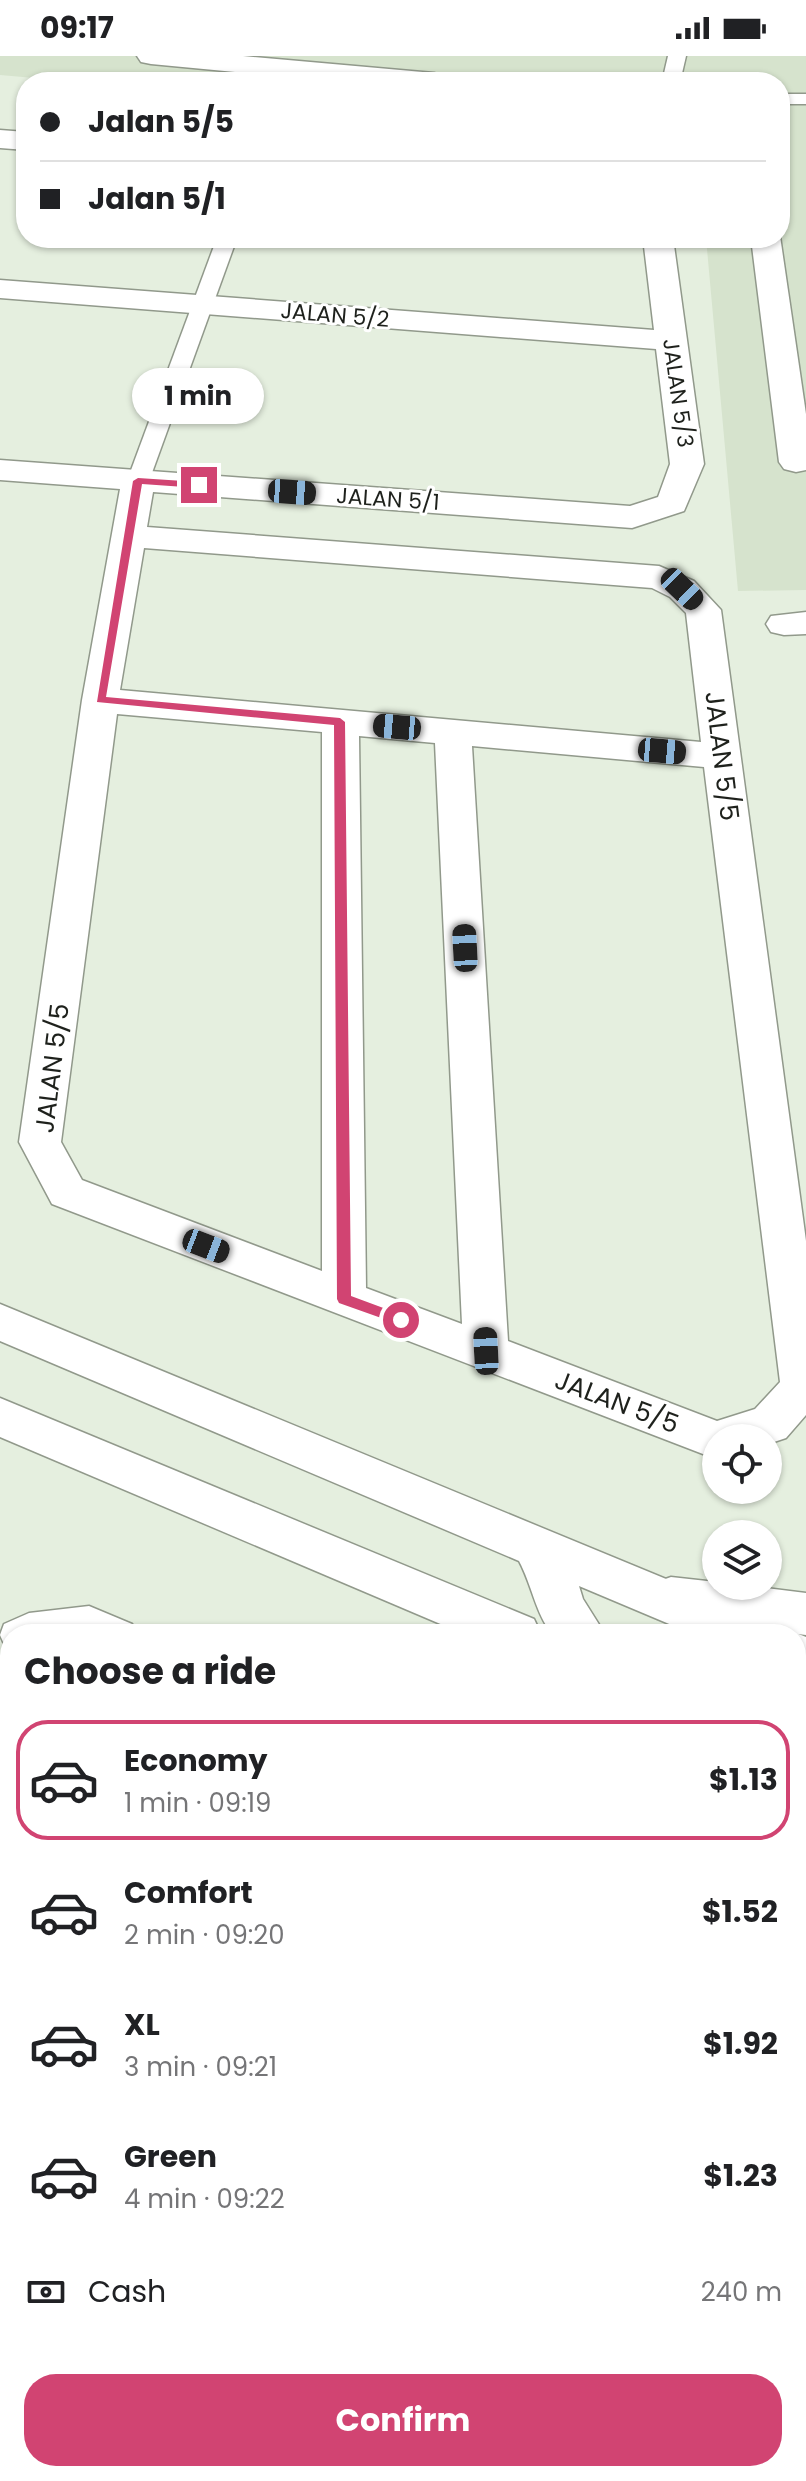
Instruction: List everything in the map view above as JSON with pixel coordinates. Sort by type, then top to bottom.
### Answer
[{"type":"street","points":[[151,56],[232,59],[346,72]]},
{"type":"street","name":"JALAN 5/3","points":[[632,517],[672,504],[687,464],[659,248]]},
{"type":"street","points":[[767,248],[796,462]]},
{"type":"street","name":"JALAN 5/2","points":[[0,289],[671,341]]},
{"type":"street","name":"JALAN 5/1","points":[[0,470],[632,517]]},
{"type":"street","name":"JALAN 5/5","points":[[138,481],[100,700],[40,1142],[67,1192],[702,1435]]},
{"type":"street","name":"JALAN 5/5","points":[[128,536],[659,577],[682,589],[703,610],[803,1387],[770,1424]]},
{"type":"street","points":[[100,700],[721,756]]},
{"type":"street","points":[[340,722],[344,1299]]},
{"type":"street","points":[[453,732],[486,1351]]},
{"type":"street","points":[[0,1322],[722,1624]]},
{"type":"street","points":[[0,1417],[493,1624]]},
{"type":"street","points":[[536,1547],[553,1578],[561,1608],[573,1624]]},
{"type":"street","points":[[657,1597],[806,1614]]},
{"type":"lane","points":[[138,481],[224,248]]},
{"type":"lane","points":[[55,1624],[89,1620],[98,1624]]},
{"type":"shaded area","points":[[0,56],[806,56],[806,590],[738,591],[707,248],[790,248],[790,72],[16,72],[16,76],[0,75]]},
{"type":"route","points":[[199,485],[138,481],[100,700],[340,722],[344,1299],[401,1320]]}]
